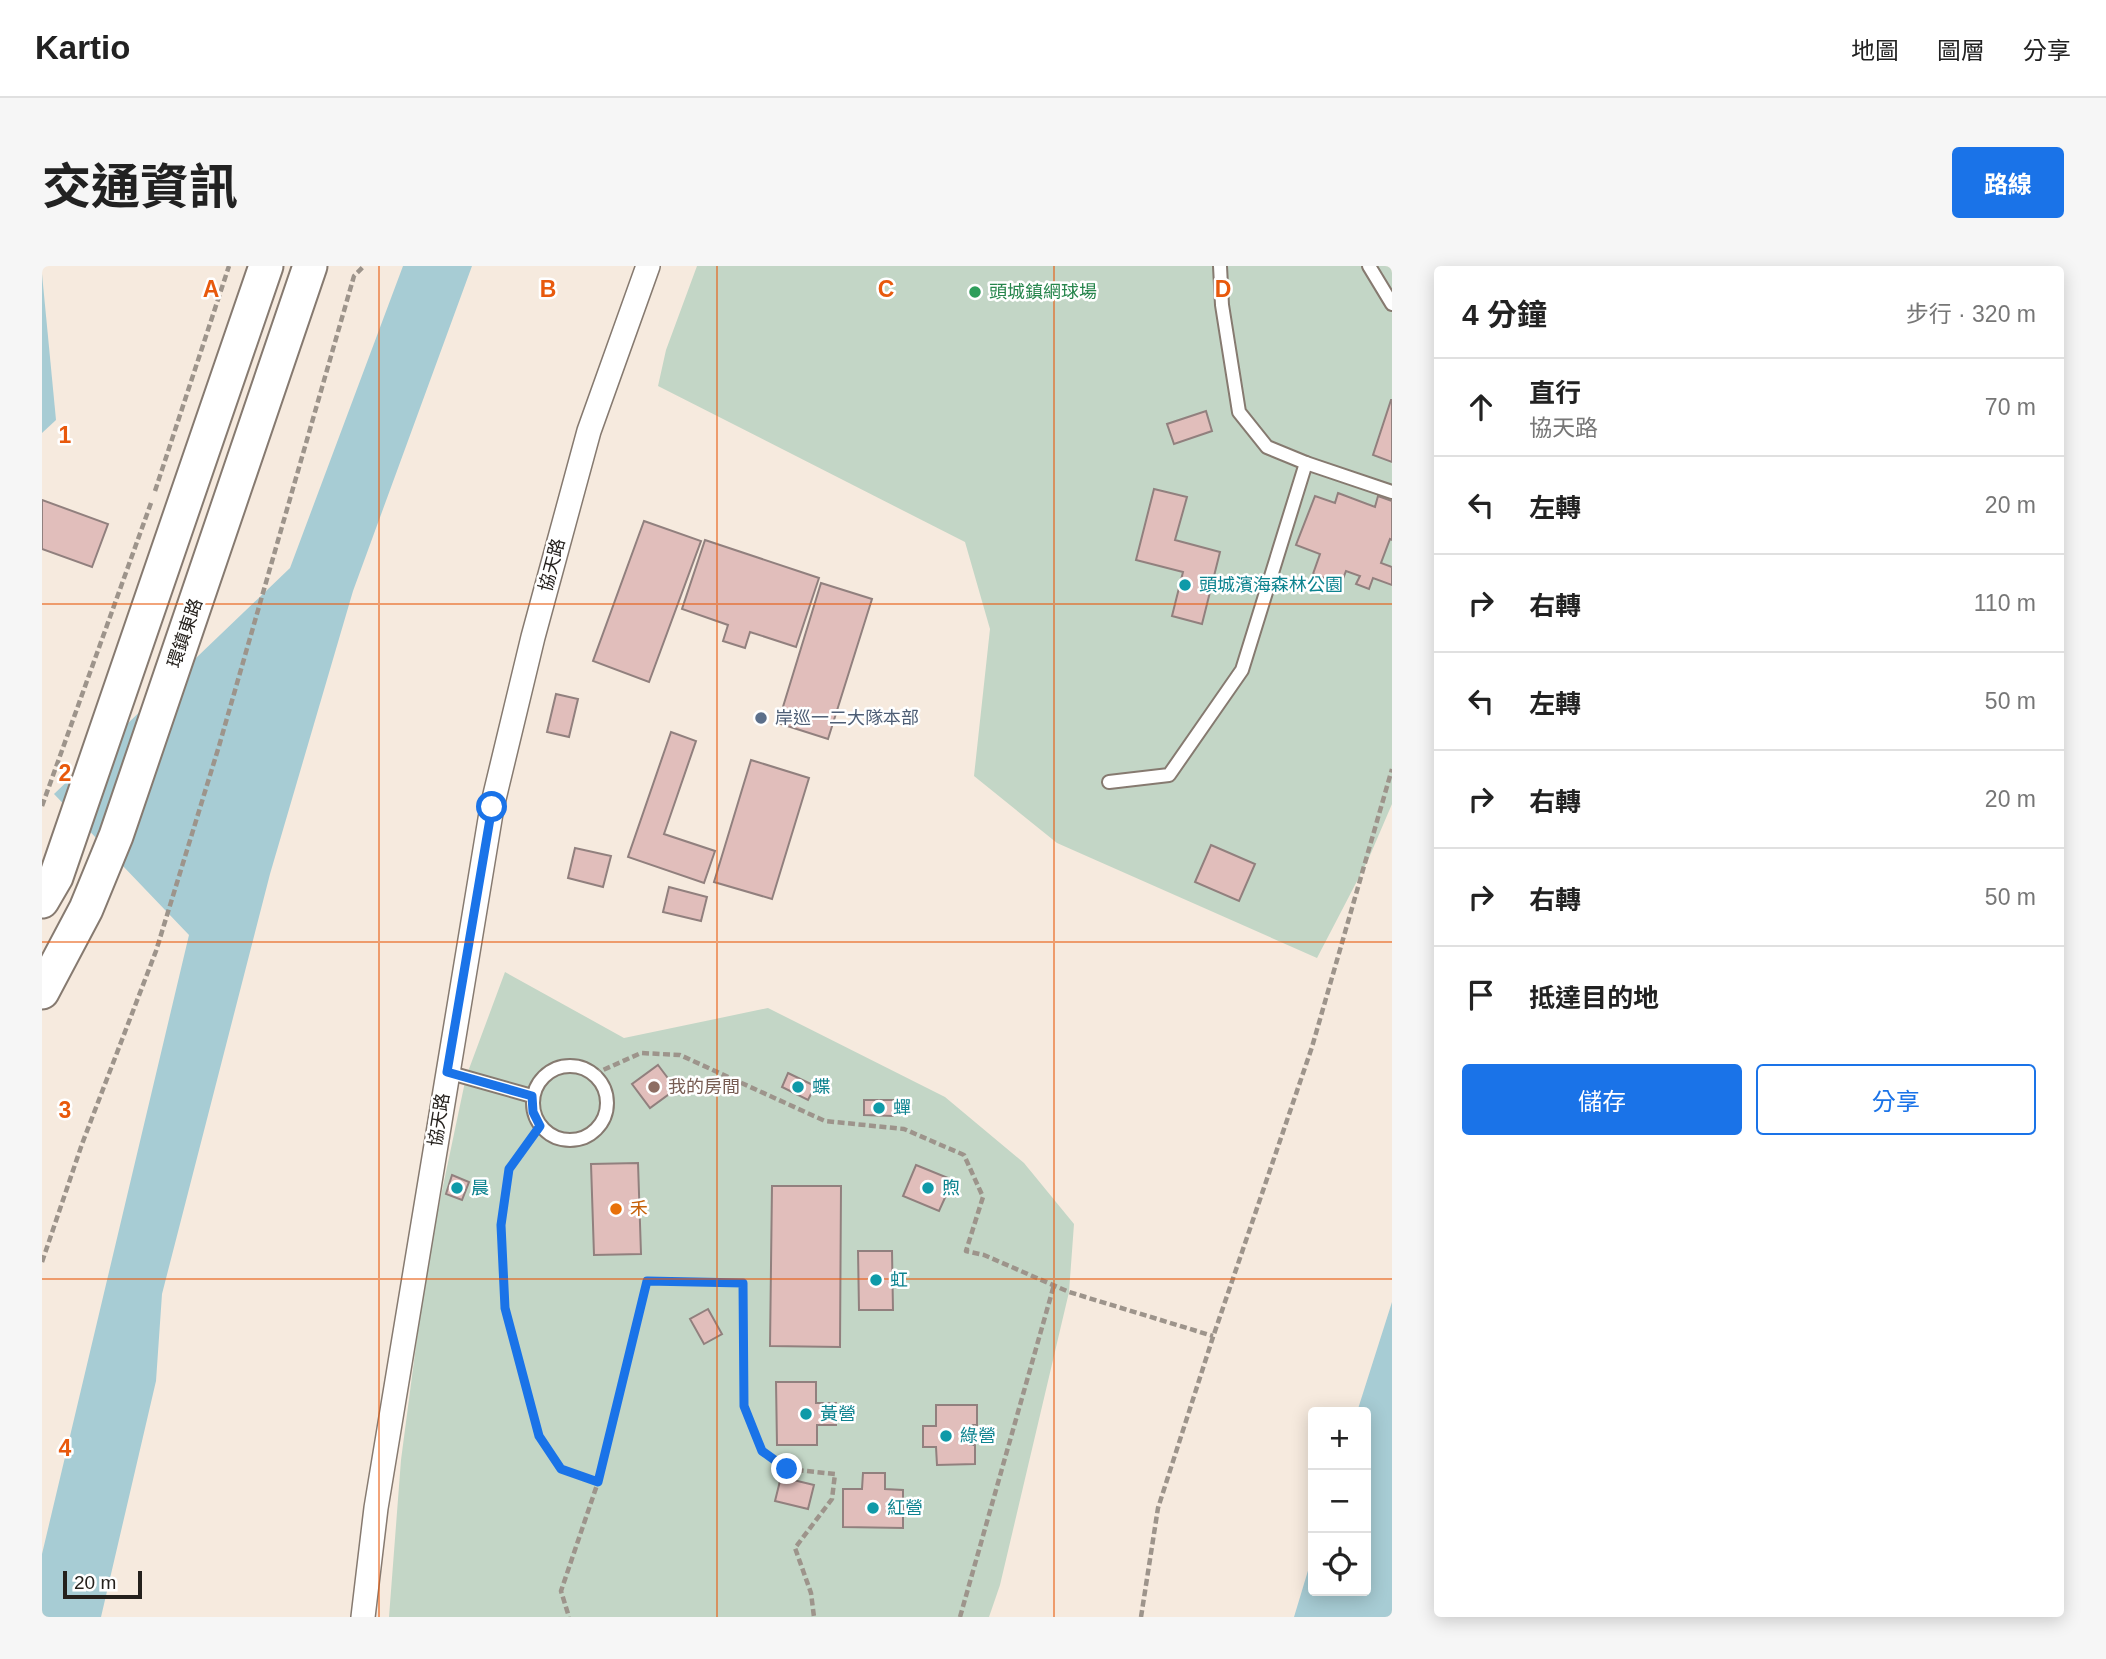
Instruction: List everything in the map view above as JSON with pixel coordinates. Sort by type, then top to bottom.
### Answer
[{"type":"street","points":[[42,901],[56,877],[266,266]]},
{"type":"street","name":"環鎮東路","points":[[42,992],[86,909],[116,836],[310,266]]},
{"type":"street","name":"協天路","points":[[363,1617],[376,1508],[492,807],[533,638],[589,431],[648,266]]},
{"type":"lane","points":[[1220,266],[1222,305],[1239,412],[1267,447],[1392,492]]},
{"type":"lane","points":[[1369,266],[1392,304]]},
{"type":"lane","points":[[1109,782],[1169,775],[1242,670],[1306,463]]},
{"type":"lane","points":[[565,1065],[581,1067],[594,1074],[604,1087],[608,1102],[605,1118],[596,1130],[583,1139],[567,1141],[552,1137],[540,1126],[533,1112],[532,1096],[538,1082],[550,1071],[565,1065]]},
{"type":"lane","points":[[447,1072],[532,1096]]},
{"type":"path","points":[[42,806],[152,499],[229,266]]},
{"type":"path","points":[[42,1262],[82,1143],[156,951],[354,276],[364,266]]},
{"type":"path","points":[[1141,1617],[1158,1508],[1213,1336],[1312,1047],[1392,769]]},
{"type":"path","points":[[594,1074],[641,1053],[680,1055],[825,1121],[904,1129],[964,1155],[983,1197],[966,1251],[984,1255],[1069,1292],[1213,1336]]},
{"type":"path","points":[[540,1126],[509,1169],[501,1225],[505,1308],[539,1436],[561,1469],[598,1482]]},
{"type":"path","points":[[569,1617],[561,1591],[598,1482],[647,1281],[743,1283],[744,1406],[762,1451],[787,1469],[835,1474],[832,1499],[795,1549],[811,1593],[814,1617]]},
{"type":"path","points":[[960,1617],[1054,1285]]},
{"type":"green space","name":"頭城濱海森林公園","points":[[697,266],[1392,266],[1392,804],[1368,860],[1317,958],[1057,843],[974,776],[990,629],[965,542],[658,386],[666,350]]},
{"type":"green space","points":[[505,972],[624,1038],[768,1008],[945,1097],[1024,1163],[1074,1224],[1069,1292],[1000,1585],[989,1617],[389,1617],[401,1460],[427,1262],[466,1077]]},
{"type":"water","points":[[403,266],[472,266],[353,591],[270,874],[162,1294],[156,1381],[101,1617],[42,1617],[42,1554],[189,935],[54,794],[290,568]]},
{"type":"water","points":[[42,274],[56,420],[42,433]]},
{"type":"water","points":[[1392,1302],[1392,1617],[1294,1617],[1308,1571],[1308,1596],[1371,1596],[1371,1407],[1359,1407]]},
{"type":"building","points":[[1392,400],[1392,462],[1373,455]]},
{"type":"building","points":[[1206,411],[1212,431],[1174,444],[1167,424]]},
{"type":"building","points":[[1154,489],[1187,497],[1175,540],[1220,552],[1202,624],[1172,616],[1183,572],[1136,560]]},
{"type":"building","points":[[1338,493],[1375,507],[1378,496],[1392,501],[1392,540],[1390,539],[1381,563],[1392,567],[1392,585],[1373,578],[1369,589],[1356,584],[1360,576],[1346,571],[1341,584],[1313,574],[1320,554],[1296,545],[1315,496],[1335,503]]},
{"type":"building","points":[[42,500],[108,524],[92,567],[42,549]]},
{"type":"building","points":[[644,521],[701,541],[649,682],[593,661]]},
{"type":"building","points":[[705,540],[819,578],[796,647],[750,632],[745,648],[723,641],[728,625],[682,609]]},
{"type":"building","points":[[821,583],[872,599],[828,739],[778,723]]},
{"type":"building","points":[[556,694],[578,699],[569,737],[547,732]]},
{"type":"building","points":[[671,732],[696,741],[664,834],[715,851],[704,883],[628,857]]},
{"type":"building","points":[[751,760],[809,778],[772,899],[714,882]]},
{"type":"building","points":[[1211,845],[1255,864],[1239,901],[1195,882]]},
{"type":"building","points":[[575,848],[611,856],[603,887],[568,878]]},
{"type":"building","points":[[669,887],[707,897],[701,921],[663,912]]},
{"type":"building","name":"我的房間","points":[[658,1065],[676,1089],[650,1108],[632,1084]]},
{"type":"building","name":"蝶","points":[[788,1073],[815,1086],[808,1100],[782,1087]]},
{"type":"building","name":"蟬","points":[[864,1100],[893,1100],[893,1116],[864,1115]]},
{"type":"building","name":"禾","points":[[638,1163],[641,1254],[594,1255],[591,1164]]},
{"type":"building","name":"煦","points":[[916,1165],[953,1180],[939,1211],[903,1196]]},
{"type":"building","name":"晨","points":[[452,1175],[469,1182],[462,1200],[446,1194]]},
{"type":"building","points":[[772,1186],[841,1186],[840,1347],[770,1346]]},
{"type":"building","name":"虹","points":[[858,1251],[892,1251],[893,1310],[859,1310]]},
{"type":"building","points":[[708,1309],[722,1334],[704,1344],[690,1319]]},
{"type":"building","name":"黃營","points":[[776,1382],[816,1382],[816,1403],[836,1403],[836,1425],[817,1425],[817,1445],[777,1445]]},
{"type":"building","name":"綠營","points":[[936,1405],[977,1405],[977,1425],[970,1425],[970,1445],[975,1445],[975,1464],[937,1465],[936,1447],[923,1447],[923,1426],[936,1426]]},
{"type":"building","name":"紅營","points":[[863,1473],[885,1473],[885,1489],[903,1490],[903,1528],[843,1527],[843,1489],[862,1489]]},
{"type":"building","points":[[781,1477],[814,1485],[808,1509],[775,1501]]},
{"type":"place","name":"頭城鎮網球場","points":[[975,292]]},
{"type":"place","name":"頭城濱海森林公園","points":[[1185,585]]},
{"type":"place","name":"岸巡一二大隊本部","points":[[761,718]]},
{"type":"place","name":"我的房間","points":[[654,1087]]},
{"type":"place","name":"蝶","points":[[798,1087]]},
{"type":"place","name":"蟬","points":[[879,1108]]},
{"type":"place","name":"晨","points":[[457,1188]]},
{"type":"place","name":"煦","points":[[928,1188]]},
{"type":"place","name":"禾","points":[[616,1209]]},
{"type":"place","name":"虹","points":[[876,1280]]},
{"type":"place","name":"黃營","points":[[806,1414]]},
{"type":"place","name":"綠營","points":[[946,1436]]},
{"type":"place","name":"紅營","points":[[873,1508]]},
{"type":"route","points":[[492,807],[447,1072],[532,1096],[533,1112],[540,1126],[509,1169],[501,1225],[505,1308],[539,1436],[561,1469],[598,1482],[647,1281],[743,1283],[744,1406],[762,1451],[787,1469]]}]
